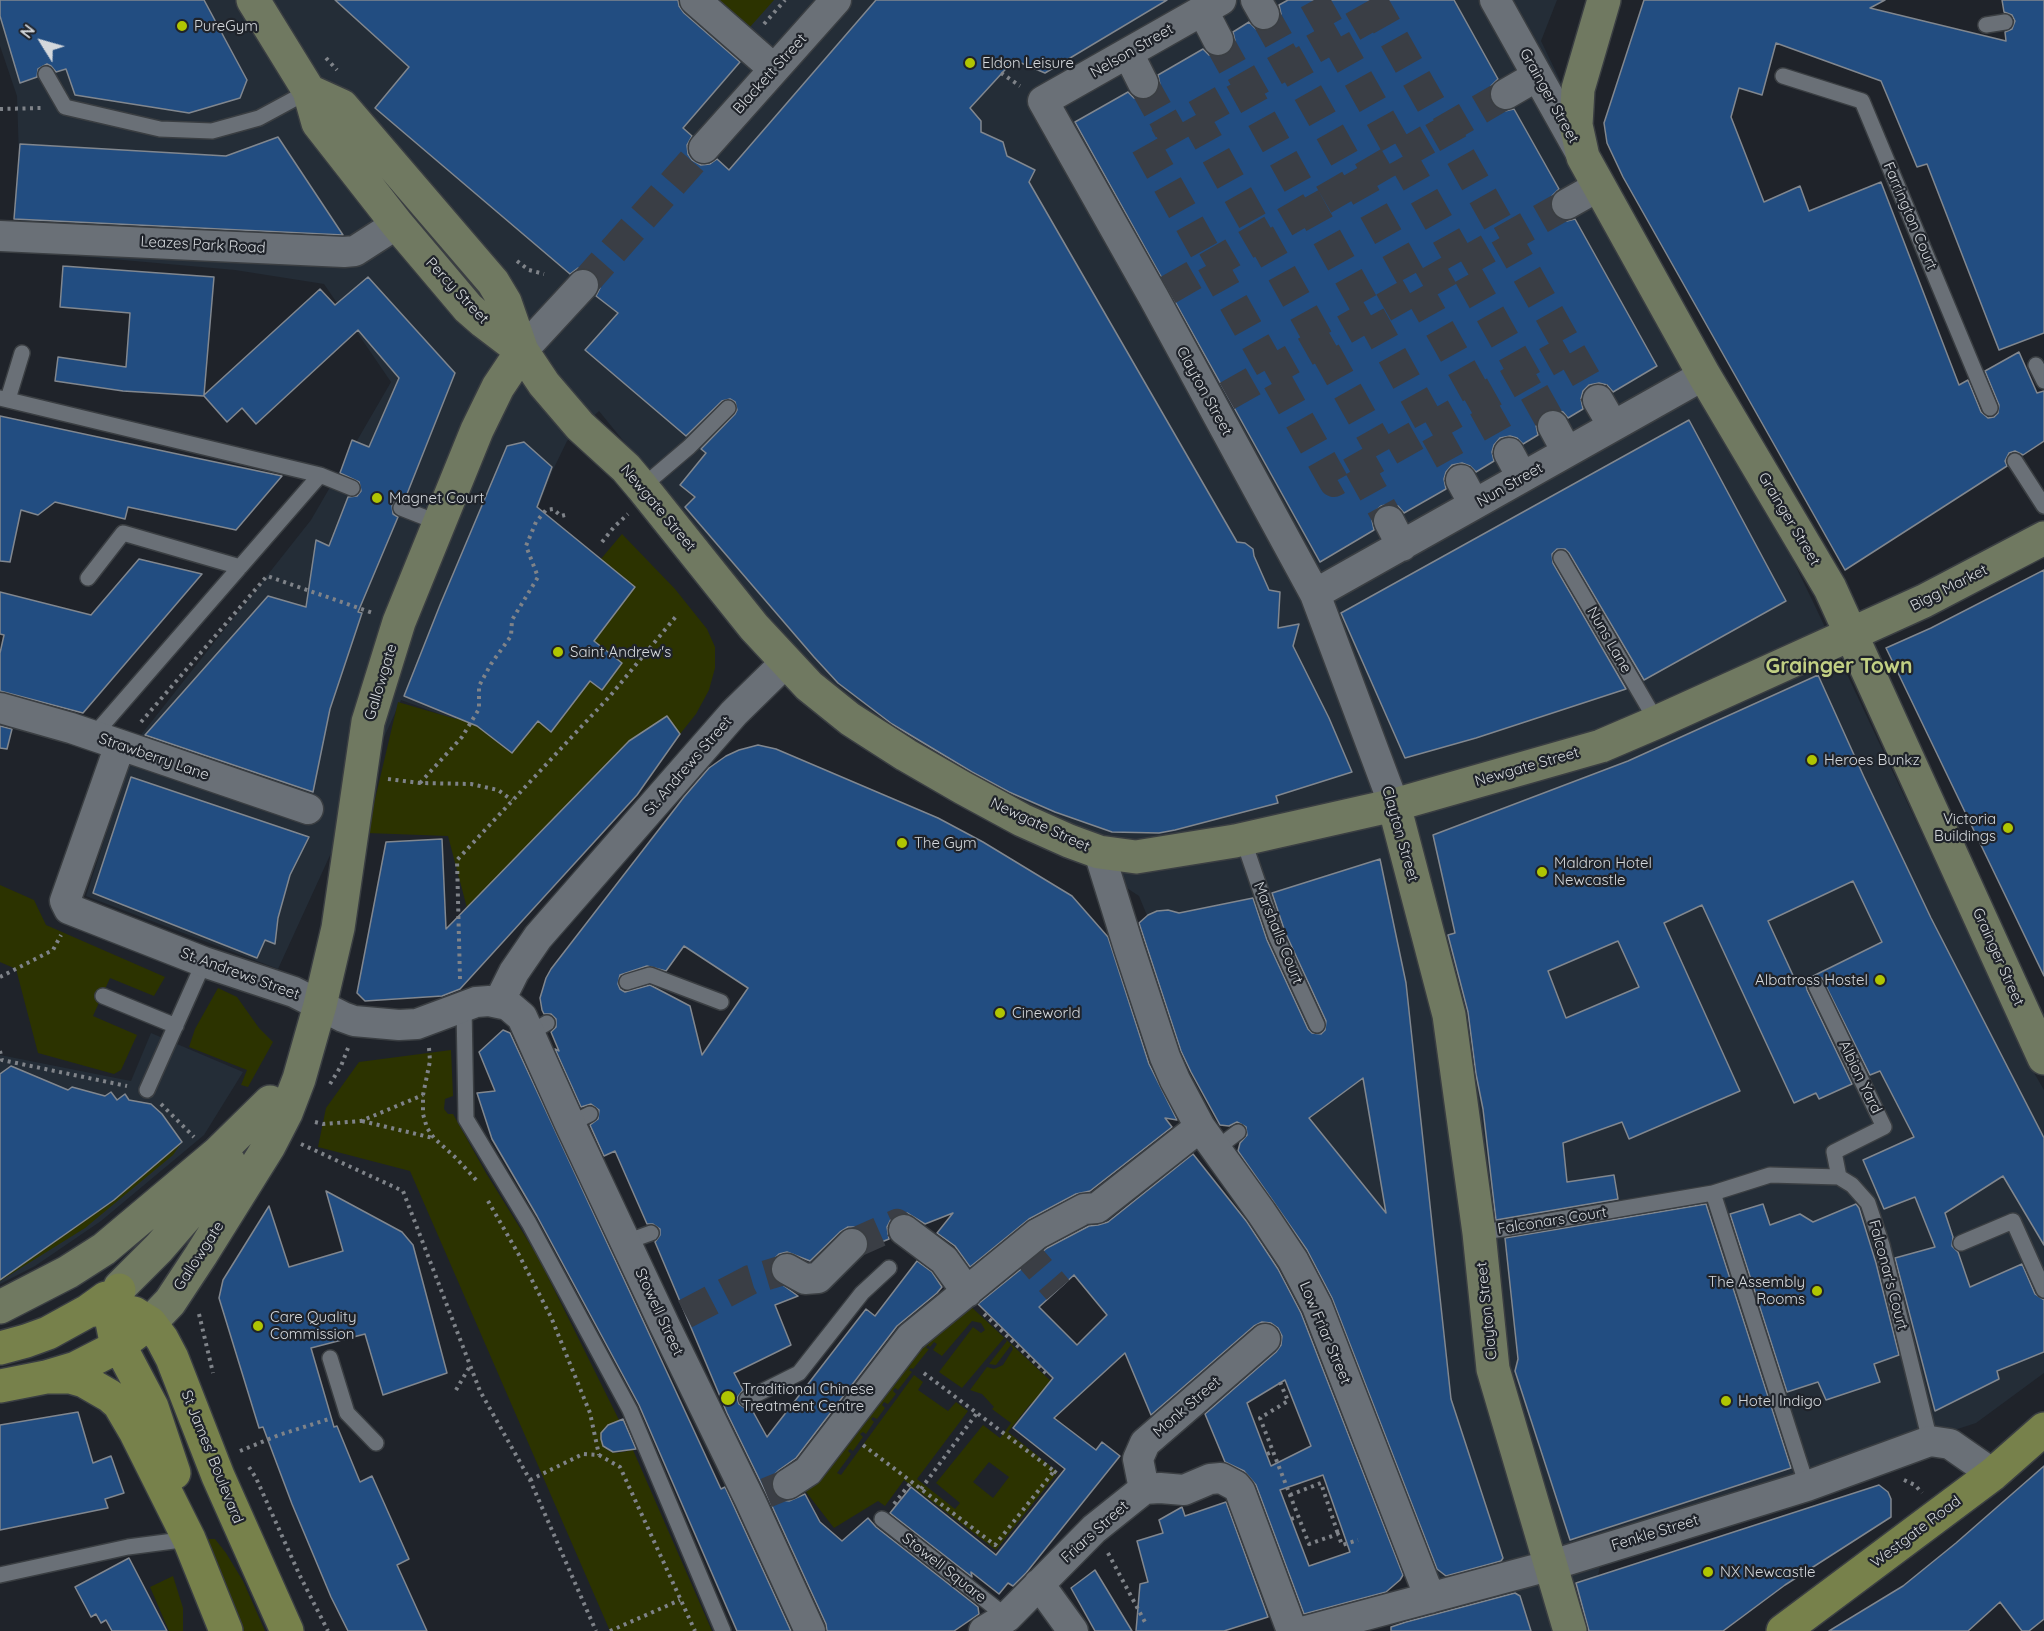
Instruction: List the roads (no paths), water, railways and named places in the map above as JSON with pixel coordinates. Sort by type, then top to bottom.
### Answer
[{"type":"main road","name":"Percy Street","points":[[253,0],[309,91],[318,123],[397,224],[468,308],[522,351]]},
{"type":"main road","points":[[1583,157],[1576,125],[1578,89],[1604,0]]},
{"type":"main road","name":"Percy Street","points":[[309,91],[342,106],[494,282],[505,302],[522,351]]},
{"type":"main road","name":"Grainger Street","points":[[1583,157],[1704,375],[1830,588],[2042,1046]]},
{"type":"main road","name":"Newgate Street","points":[[522,351],[544,384],[567,412],[626,468],[754,627],[809,686],[850,719],[906,755],[1022,820],[1069,842],[1099,852],[1136,858],[1243,839],[1394,805],[1601,746],[1853,634]]},
{"type":"main road","name":"Gallowgate","points":[[0,1386],[46,1377],[93,1361],[119,1346],[150,1323],[170,1302],[196,1262],[277,1116],[295,1066],[315,1021],[338,928],[368,722],[399,622],[487,409],[498,387],[522,351]]},
{"type":"main road","name":"Bigg Market","points":[[1853,634],[1924,601],[2044,538]]},
{"type":"main road","name":"Clayton Street","points":[[1394,805],[1449,1015],[1479,1233],[1493,1369],[1570,1631]]},
{"type":"main road","points":[[0,1307],[68,1272],[104,1249],[218,1154],[277,1116]]},
{"type":"main road","name":"Gallowgate","points":[[0,1348],[18,1344],[48,1332],[107,1302],[159,1248],[223,1172],[277,1116]]},
{"type":"main road","points":[[107,1302],[134,1312],[150,1323]]},
{"type":"main road","points":[[107,1302],[119,1346],[152,1407],[184,1505],[189,1539]]},
{"type":"main road","name":"St James' Boulevard","points":[[150,1323],[172,1358],[218,1476],[287,1631]]},
{"type":"main road","points":[[46,1377],[70,1377],[84,1381],[119,1404],[189,1539],[226,1631]]},
{"type":"main road","name":"Westgate Road","points":[[1783,1631],[1992,1474],[2044,1429]]},
{"type":"street","points":[[695,0],[774,69]]},
{"type":"street","name":"Blackett Street","points":[[704,147],[836,0]]},
{"type":"street","name":"Grainger Street","points":[[1495,0],[1583,157]]},
{"type":"street","points":[[1212,5],[1218,40]]},
{"type":"street","name":"Nelson Street","points":[[1043,101],[1212,5]]},
{"type":"street","points":[[1128,53],[1143,83]]},
{"type":"street","points":[[1506,94],[1537,76]]},
{"type":"street","name":"Clayton Street","points":[[1043,101],[1161,294],[1219,400],[1315,594],[1394,805]]},
{"type":"street","points":[[1567,204],[1599,186]]},
{"type":"street","name":"Leazes Park Road","points":[[0,236],[344,252],[355,250],[397,224]]},
{"type":"street","points":[[522,351],[583,285]]},
{"type":"street","name":"Nun Street","points":[[1315,594],[1396,534],[1560,439],[1613,426],[1704,375]]},
{"type":"street","points":[[1598,400],[1613,426]]},
{"type":"street","name":"St. Andrews Street","points":[[107,740],[65,901],[69,909],[204,962],[294,992],[315,1021],[343,1017],[354,1021],[399,1025],[417,1024],[476,1002],[499,1002],[514,972],[538,937],[734,713],[786,662]]},
{"type":"street","name":"Strawberry Lane","points":[[0,708],[107,740],[308,809]]},
{"type":"street","name":"Low Friar Street","points":[[1099,852],[1165,1057],[1175,1080],[1218,1136],[1293,1260],[1317,1306],[1426,1604]]},
{"type":"street","name":"Stowell Street","points":[[499,1002],[515,1009],[538,1028],[638,1238],[717,1413],[768,1492],[810,1631]]},
{"type":"street","points":[[768,1492],[808,1471],[911,1337],[1037,1234],[1084,1209],[1097,1208],[1218,1136]]},
{"type":"street","points":[[904,1230],[944,1260],[966,1293]]},
{"type":"street","points":[[787,1269],[805,1279],[818,1278],[852,1244]]},
{"type":"street","name":"Monk Street","points":[[1144,1489],[1138,1459],[1145,1443],[1265,1340]]},
{"type":"street","points":[[1930,1441],[1950,1444],[1992,1474]]},
{"type":"street","name":"Fenkle Street","points":[[1325,1628],[1426,1604],[1807,1486],[1930,1441]]},
{"type":"street","points":[[1144,1489],[1160,1488],[1179,1491],[1210,1479],[1221,1478],[1233,1485],[1292,1631]]},
{"type":"street","name":"Friars Street","points":[[995,1624],[1094,1529],[1144,1489]]},
{"type":"street","points":[[1039,1584],[1073,1631]]},
{"type":"lane","points":[[1986,25],[2005,22]]},
{"type":"lane","points":[[46,74],[65,107],[160,129],[212,131],[259,118],[309,91]]},
{"type":"lane","name":"Farrington Court","points":[[1783,76],[1862,101],[1990,408]]},
{"type":"lane","points":[[22,353],[4,399],[320,475],[352,488]]},
{"type":"lane","points":[[2036,365],[2044,381]]},
{"type":"lane","points":[[646,491],[728,408]]},
{"type":"lane","points":[[2015,461],[2044,506]]},
{"type":"lane","points":[[107,740],[240,567],[320,475]]},
{"type":"lane","points":[[402,508],[439,523]]},
{"type":"lane","points":[[88,578],[123,533],[240,567]]},
{"type":"lane","name":"Nuns Lane","points":[[1561,558],[1658,722]]},
{"type":"lane","name":"Marshalls Court","points":[[1243,839],[1276,936],[1317,1025]]},
{"type":"lane","points":[[147,1090],[204,962]]},
{"type":"lane","points":[[627,981],[650,975],[722,1002]]},
{"type":"lane","name":"Albion Yard","points":[[1815,986],[1884,1127],[1834,1152],[1839,1177]]},
{"type":"lane","points":[[103,996],[176,1026]]},
{"type":"lane","points":[[464,1007],[466,1119],[529,1222],[630,1410],[723,1631]]},
{"type":"lane","points":[[1807,1486],[1713,1193],[1770,1175],[1839,1177]]},
{"type":"lane","name":"Falconar's Court","points":[[1839,1177],[1852,1185],[1868,1203],[1882,1245],[1930,1441]]},
{"type":"lane","name":"Falconars Court","points":[[1479,1233],[1713,1193]]},
{"type":"lane","points":[[1961,1243],[2013,1221],[2044,1290]]},
{"type":"lane","points":[[747,1399],[799,1373],[862,1293],[888,1268]]},
{"type":"lane","points":[[330,1358],[347,1413],[376,1443]]},
{"type":"lane","name":"Stowell Square","points":[[882,1519],[995,1624]]},
{"type":"lane","points":[[0,1575],[128,1547],[189,1539]]},
{"type":"tunnel","points":[[1314,0],[1553,426]]},
{"type":"tunnel","points":[[1372,0],[1598,400]]},
{"type":"tunnel","points":[[1379,12],[1145,144],[1212,264],[1334,482],[1568,350]]},
{"type":"tunnel","points":[[1264,14],[1509,453]]},
{"type":"tunnel","points":[[1218,40],[1461,480]]},
{"type":"tunnel","points":[[1143,83],[1169,130]]},
{"type":"tunnel","points":[[1168,290],[1506,94]]},
{"type":"tunnel","points":[[1194,116],[1382,453]]},
{"type":"tunnel","points":[[583,285],[704,148]]},
{"type":"tunnel","points":[[1227,396],[1567,204]]},
{"type":"tunnel","points":[[1359,467],[1389,521]]},
{"type":"tunnel","points":[[852,1244],[897,1224],[904,1230]]},
{"type":"tunnel","points":[[1021,1247],[1058,1290]]},
{"type":"tunnel","points":[[685,1314],[750,1280],[787,1269]]},
{"type":"tunnel","points":[[766,1493],[788,1484]]},
{"type":"place","name":"PureGym","points":[[182,26]]},
{"type":"place","name":"Eldon Leisure","points":[[970,63]]},
{"type":"place","name":"Magnet Court","points":[[377,498]]},
{"type":"place","name":"Saint Andrew's","points":[[558,652]]},
{"type":"place","name":"Heroes Bunkz","points":[[1812,760]]},
{"type":"place","name":"Victoria Buildings","points":[[2008,828]]},
{"type":"place","name":"The Gym","points":[[902,843]]},
{"type":"place","name":"Maldron Hotel Newcastle","points":[[1542,872]]},
{"type":"place","name":"Albatross Hostel","points":[[1880,980]]},
{"type":"place","name":"Cineworld","points":[[1000,1013]]},
{"type":"place","name":"The Assembly Rooms","points":[[1817,1291]]},
{"type":"place","name":"Care Quality Commission","points":[[258,1326]]},
{"type":"place","name":"Traditional Chinese Treatment Centre","points":[[728,1398]]},
{"type":"place","name":"Hotel Indigo","points":[[1726,1401]]},
{"type":"place","name":"NX Newcastle","points":[[1708,1572]]},
{"type":"district","name":"Grainger Town","points":[[1839,667]]}]
